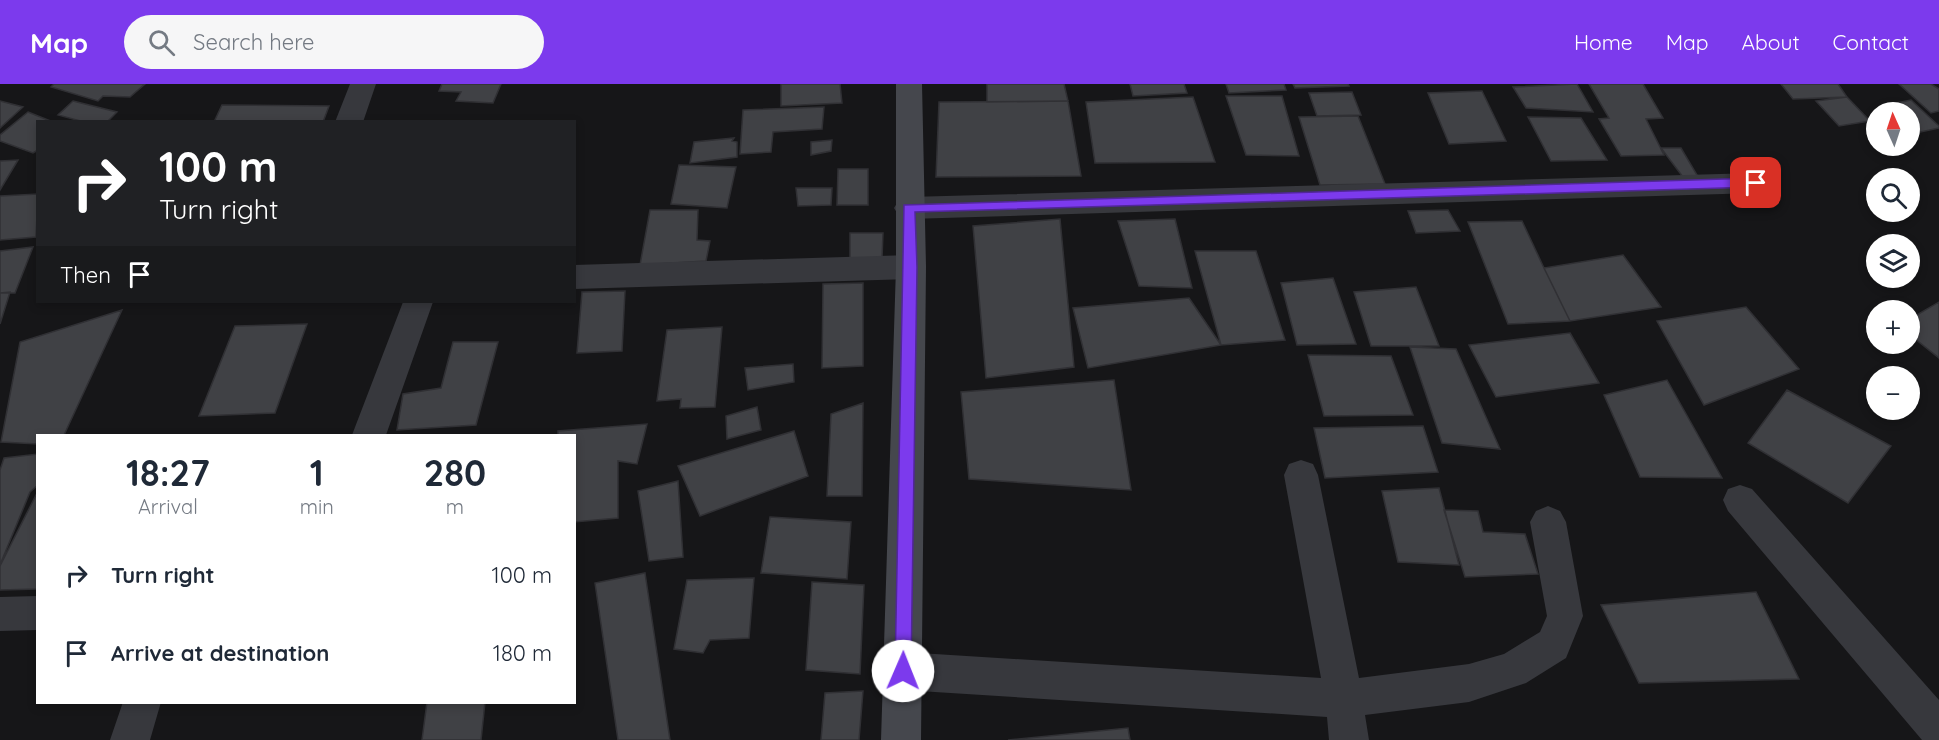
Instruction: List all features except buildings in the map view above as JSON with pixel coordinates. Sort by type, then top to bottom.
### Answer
[{"type":"main road","points":[[901,740],[910,267],[909,84]]},
{"type":"street","points":[[350,120],[363,84]]},
{"type":"street","points":[[909,208],[1756,183]]},
{"type":"street","points":[[576,277],[910,267]]},
{"type":"street","points":[[369,434],[418,303]]},
{"type":"street","points":[[1300,475],[1344,699],[1349,740]]},
{"type":"street","points":[[1740,500],[1939,730]]},
{"type":"street","points":[[903,671],[1344,699],[1469,683],[1513,670],[1553,645],[1565,616],[1548,522]]},
{"type":"street","points":[[0,614],[36,613]]},
{"type":"street","points":[[130,740],[141,704]]},
{"type":"route","points":[[903,671],[909,208],[1756,183]]}]
